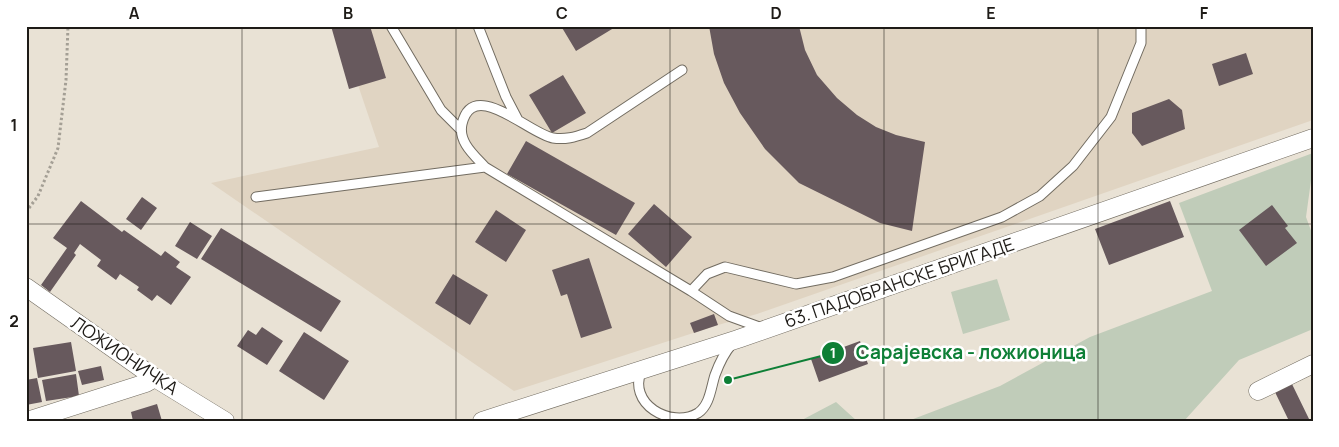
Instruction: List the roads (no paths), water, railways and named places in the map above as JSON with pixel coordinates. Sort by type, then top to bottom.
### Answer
[{"type":"street","name":"63. ПАДОБРАНСКЕ БРИГАДЕ","points":[[482,421],[738,339],[1313,138]]},
{"type":"street","name":"ЛОЖИОНИЧКА","points":[[26,286],[155,378],[225,421]]},
{"type":"street","points":[[1258,391],[1313,364]]},
{"type":"street","points":[[27,421],[146,383],[155,378]]},
{"type":"lane","points":[[391,26],[441,110],[461,130],[467,147],[485,166],[729,316],[764,329]]},
{"type":"lane","points":[[478,26],[506,97],[518,120]]},
{"type":"lane","points":[[691,291],[707,274],[725,267],[796,284],[833,277],[1002,218],[1040,196],[1073,166],[1111,117],[1141,43],[1141,26]]},
{"type":"lane","points":[[461,130],[464,116],[473,107],[486,106],[507,113],[534,131],[551,138],[570,139],[587,132],[682,70]]},
{"type":"lane","points":[[256,197],[485,166]]},
{"type":"lane","points":[[643,368],[638,389],[645,403],[650,408],[667,416],[690,416],[698,413],[704,407],[709,398],[719,364],[730,346],[738,339]]},
{"type":"place","name":"Сарајевска - ложионица","points":[[728,380]]}]
